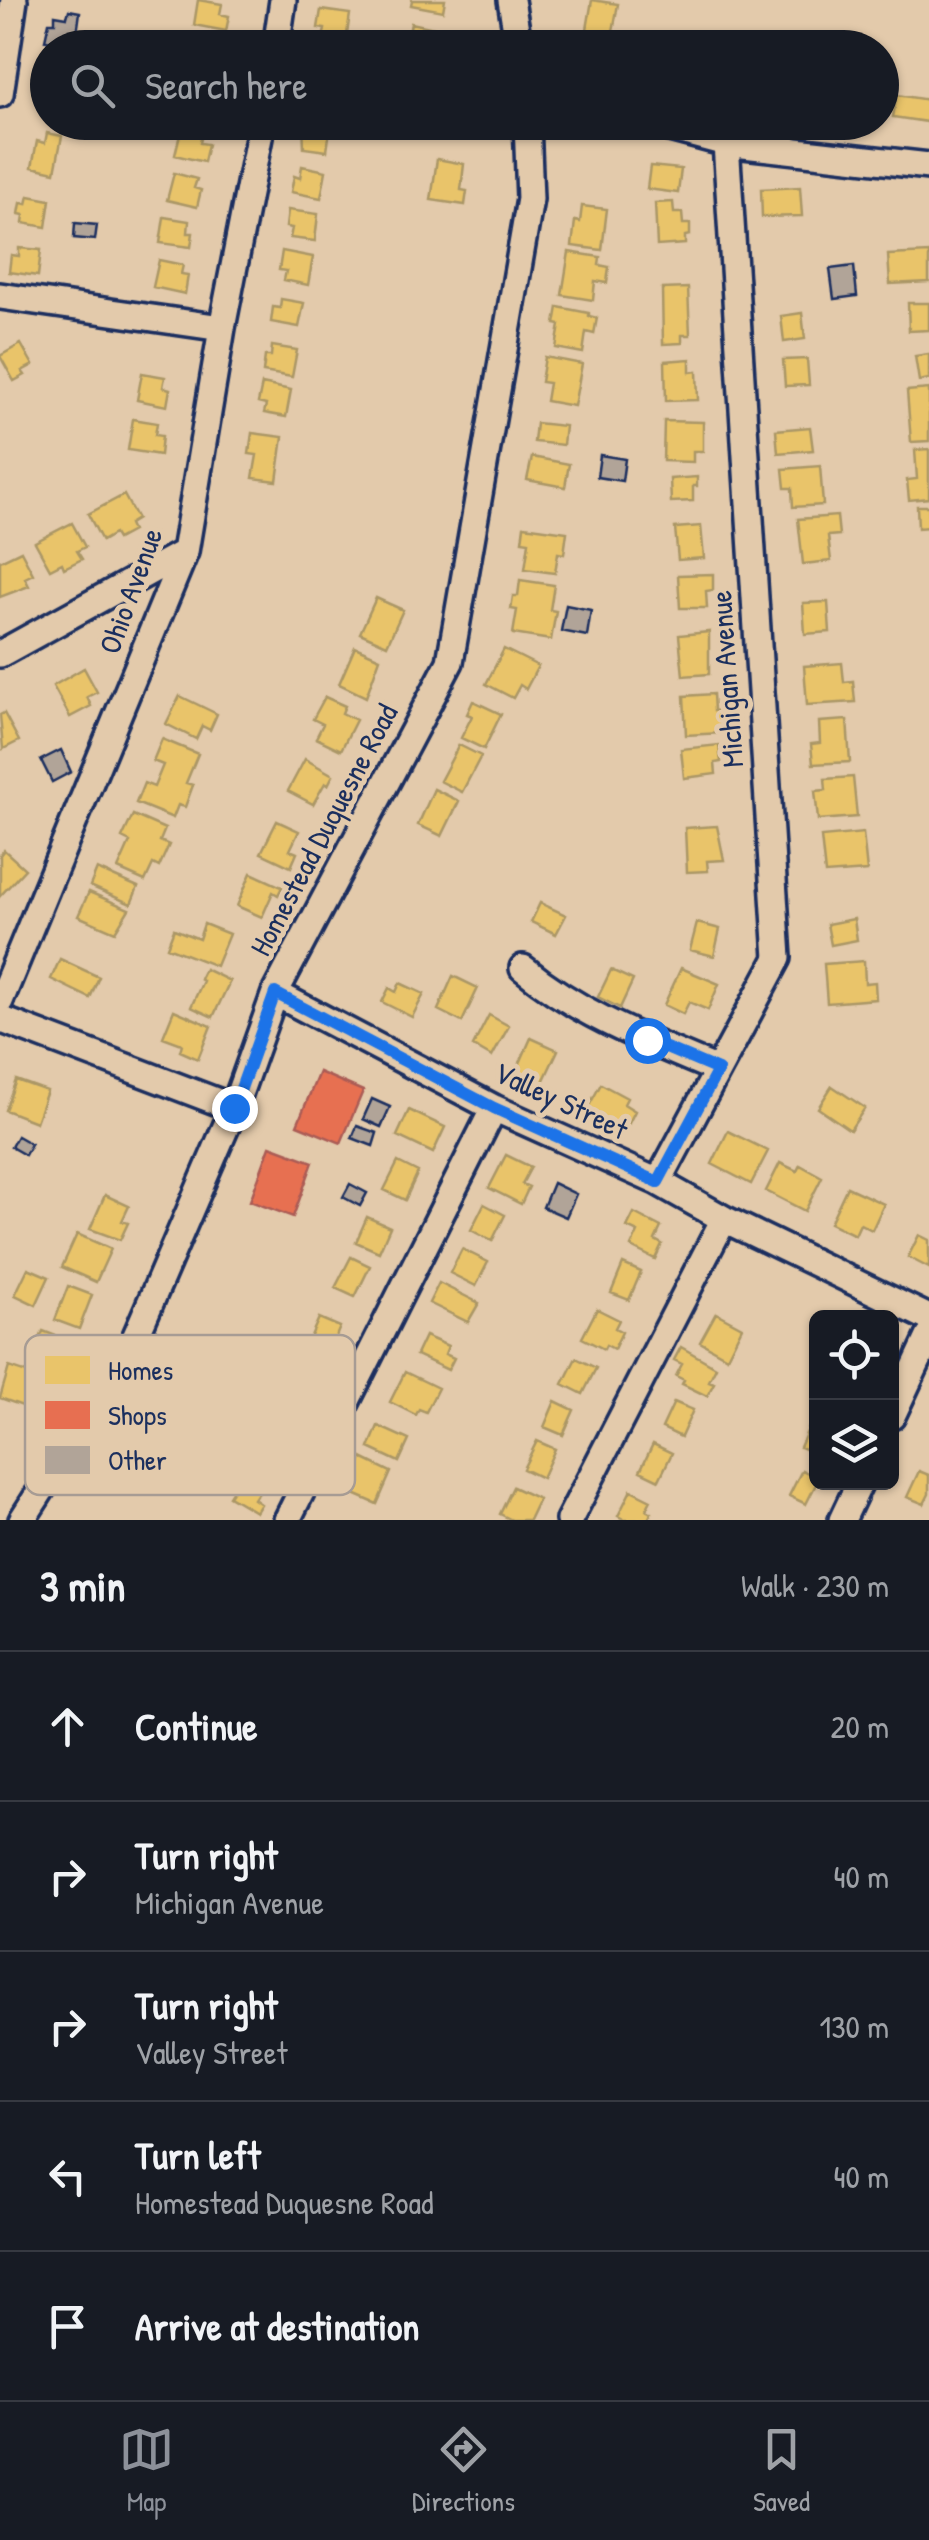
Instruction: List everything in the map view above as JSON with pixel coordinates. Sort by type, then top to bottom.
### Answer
[{"type":"street","points":[[0,94],[14,0]]},
{"type":"street","points":[[278,30],[282,0]]},
{"type":"street","points":[[511,0],[516,30]]},
{"type":"street","name":"Ohio Avenue","points":[[0,1002],[185,552],[259,140]]},
{"type":"street","name":"Homestead Duquesne Road","points":[[136,1335],[234,1108],[275,993],[450,662],[530,199],[528,140]]},
{"type":"street","points":[[715,140],[929,166]]},
{"type":"street","name":"Michigan Avenue","points":[[658,1182],[778,958],[726,143]]},
{"type":"street","points":[[0,296],[222,328]]},
{"type":"street","points":[[0,654],[185,552]]},
{"type":"street","points":[[523,968],[580,1010],[718,1070]]},
{"type":"street","name":"Valley Street","points":[[275,993],[494,1108],[658,1182],[724,1219],[929,1318]]},
{"type":"street","points":[[0,1018],[234,1108]]},
{"type":"street","points":[[355,1386],[494,1108]]},
{"type":"street","points":[[569,1520],[724,1219]]},
{"type":"street","points":[[899,1401],[929,1337]]},
{"type":"street","points":[[842,1520],[856,1490]]},
{"type":"street","name":"Homestead Duquesne Road","points":[[22,1520],[38,1495]]},
{"type":"street","points":[[288,1520],[300,1495]]},
{"type":"building: Homes","points":[[198,0],[222,4],[220,14],[229,16],[226,30],[194,25]]},
{"type":"building: Homes","points":[[412,0],[445,0],[443,11],[411,5]]},
{"type":"building: Homes","points":[[592,0],[618,4],[613,30],[587,30]]},
{"type":"building: Homes","points":[[321,10],[350,14],[348,30],[318,28]]},
{"type":"building: Homes","points":[[411,23],[434,28],[434,30],[410,30]]},
{"type":"building: Homes","points":[[899,95],[929,100],[927,122],[899,118]]},
{"type":"building: Homes","points":[[61,140],[55,172],[32,167],[37,141]]},
{"type":"building: Homes","points":[[179,140],[208,144],[204,162],[175,155]]},
{"type":"building: Homes","points":[[304,140],[329,140],[327,151],[304,148]]},
{"type":"building: Homes","points":[[437,159],[464,164],[461,190],[467,191],[465,205],[431,200]]},
{"type":"building: Homes","points":[[302,166],[326,171],[321,198],[291,192],[294,176],[300,178]]},
{"type":"building: Homes","points":[[650,166],[681,169],[678,193],[647,189]]},
{"type":"building: Homes","points":[[174,173],[197,179],[194,188],[201,190],[197,207],[167,200]]},
{"type":"building: Homes","points":[[800,187],[802,216],[762,217],[761,189]]},
{"type":"building: Homes","points":[[29,196],[50,200],[46,227],[23,223],[24,215],[19,214],[21,203],[27,204]]},
{"type":"building: Homes","points":[[673,202],[674,213],[682,213],[683,224],[690,224],[690,235],[685,236],[685,244],[657,246],[655,203]]},
{"type":"building: Homes","points":[[582,206],[607,209],[602,250],[572,246],[575,221],[580,222]]},
{"type":"building: Homes","points":[[288,210],[318,214],[315,241],[290,238],[292,228],[286,227]]},
{"type":"building: Homes","points":[[164,217],[189,221],[188,233],[193,233],[191,247],[160,243]]},
{"type":"building: Homes","points":[[19,248],[41,250],[38,276],[9,272],[11,255],[19,256]]},
{"type":"building: Homes","points":[[282,251],[313,257],[308,285],[284,280],[286,271],[279,270]]},
{"type":"building: Homes","points":[[569,252],[600,257],[599,265],[609,267],[607,283],[595,281],[593,300],[562,295]]},
{"type":"building: Homes","points":[[929,253],[929,282],[890,284],[888,255]]},
{"type":"building: Homes","points":[[159,260],[183,265],[181,274],[188,275],[185,294],[153,287]]},
{"type":"building: Homes","points":[[688,288],[690,335],[682,335],[682,343],[663,344],[662,289]]},
{"type":"building: Homes","points":[[281,299],[304,303],[299,327],[271,322],[273,307],[280,308]]},
{"type":"building: Homes","points":[[908,303],[929,303],[929,330],[909,331]]},
{"type":"building: Homes","points":[[558,307],[597,318],[594,334],[586,332],[583,353],[556,348]]},
{"type":"building: Homes","points":[[802,313],[805,339],[784,342],[781,316]]},
{"type":"building: Homes","points":[[21,344],[33,365],[14,381],[0,356]]},
{"type":"building: Homes","points":[[272,346],[297,350],[292,377],[263,372],[265,356],[271,356]]},
{"type":"building: Homes","points":[[929,354],[929,379],[919,381],[915,356]]},
{"type":"building: Homes","points":[[545,357],[582,364],[574,406],[546,401],[549,383],[541,382]]},
{"type":"building: Homes","points":[[690,359],[690,372],[697,371],[698,400],[666,401],[665,361]]},
{"type":"building: Homes","points":[[807,359],[809,385],[785,386],[783,360]]},
{"type":"building: Homes","points":[[142,373],[165,377],[163,387],[170,389],[167,406],[137,400]]},
{"type":"building: Homes","points":[[262,384],[291,390],[286,417],[264,413],[266,405],[258,403]]},
{"type":"building: Homes","points":[[929,389],[929,441],[911,442],[907,391]]},
{"type":"building: Homes","points":[[133,419],[157,423],[155,435],[162,436],[160,455],[128,450]]},
{"type":"building: Homes","points":[[664,421],[703,422],[703,451],[693,451],[693,462],[663,461]]},
{"type":"building: Homes","points":[[536,423],[565,426],[563,445],[534,442]]},
{"type":"building: Homes","points":[[810,427],[813,450],[778,453],[776,430]]},
{"type":"building: Homes","points":[[252,433],[283,437],[277,481],[253,478],[257,455],[249,454]]},
{"type":"building: Homes","points":[[929,449],[929,498],[909,500],[907,480],[917,479],[915,450]]},
{"type":"building: Homes","points":[[532,457],[569,464],[565,487],[527,480]]},
{"type":"building: Homes","points":[[820,466],[823,505],[793,507],[792,488],[785,488],[783,469]]},
{"type":"building: Homes","points":[[697,477],[693,501],[671,502],[670,479]]},
{"type":"building: Homes","points":[[124,495],[137,519],[129,524],[132,531],[102,541],[88,514]]},
{"type":"building: Homes","points":[[917,506],[929,506],[929,527],[918,528]]},
{"type":"building: Homes","points":[[837,516],[839,535],[828,536],[831,561],[803,564],[798,519]]},
{"type":"building: Homes","points":[[72,523],[85,547],[77,551],[82,559],[64,568],[62,563],[50,569],[35,542]]},
{"type":"building: Homes","points":[[524,526],[567,532],[564,554],[558,553],[555,573],[525,569],[529,542],[522,541]]},
{"type":"building: Homes","points":[[701,526],[704,558],[678,560],[675,528]]},
{"type":"building: Homes","points":[[21,551],[33,574],[25,578],[29,586],[0,597],[0,561]]},
{"type":"building: Homes","points":[[713,574],[713,590],[706,591],[707,608],[680,608],[678,575]]},
{"type":"building: Homes","points":[[520,580],[554,585],[550,610],[556,611],[551,640],[513,634],[517,610],[511,609]]},
{"type":"building: Homes","points":[[376,598],[403,610],[387,645],[360,633]]},
{"type":"building: Homes","points":[[828,602],[830,632],[805,634],[803,603]]},
{"type":"building: Homes","points":[[709,632],[709,674],[683,676],[679,635]]},
{"type":"building: Homes","points":[[355,647],[380,658],[366,697],[339,684]]},
{"type":"building: Homes","points":[[504,649],[538,666],[526,689],[520,685],[513,698],[486,684]]},
{"type":"building: Homes","points":[[842,663],[844,682],[853,681],[855,702],[807,705],[804,666]]},
{"type":"building: Homes","points":[[84,668],[97,692],[87,697],[91,706],[70,717],[53,686]]},
{"type":"building: Homes","points":[[713,694],[714,711],[720,710],[722,733],[686,735],[684,696]]},
{"type":"building: Homes","points":[[180,696],[217,714],[210,730],[202,726],[196,739],[166,724]]},
{"type":"building: Homes","points":[[325,697],[345,706],[342,713],[356,720],[341,750],[316,738],[323,724],[313,719]]},
{"type":"building: Homes","points":[[473,701],[501,714],[484,749],[461,738],[472,716],[467,714]]},
{"type":"building: Homes","points":[[4,713],[19,741],[3,749],[0,715]]},
{"type":"building: Homes","points":[[847,720],[850,762],[813,764],[811,744],[820,743],[819,722]]},
{"type":"building: Homes","points":[[162,739],[198,754],[186,783],[193,785],[185,807],[178,805],[173,818],[136,803],[144,783],[154,787],[163,765],[153,761]]},
{"type":"building: Homes","points":[[459,745],[481,756],[462,792],[440,781]]},
{"type":"building: Homes","points":[[719,745],[721,762],[715,763],[716,774],[684,778],[681,749]]},
{"type":"building: Homes","points":[[305,759],[333,775],[313,804],[288,791]]},
{"type":"building: Homes","points":[[853,777],[857,817],[818,820],[815,791],[826,790],[825,779]]},
{"type":"building: Homes","points":[[434,789],[459,801],[442,836],[418,825]]},
{"type":"building: Homes","points":[[133,815],[165,829],[160,841],[169,845],[159,867],[153,864],[145,881],[118,869],[130,842],[122,838]]},
{"type":"building: Homes","points":[[277,821],[299,831],[290,850],[297,853],[291,867],[261,853]]},
{"type":"building: Homes","points":[[717,826],[724,860],[707,861],[708,871],[687,872],[685,828]]},
{"type":"building: Homes","points":[[863,833],[867,871],[825,874],[821,837]]},
{"type":"building: Homes","points":[[4,850],[25,869],[0,896],[0,855]]},
{"type":"building: Homes","points":[[97,869],[138,887],[131,904],[90,886]]},
{"type":"building: Homes","points":[[251,873],[282,887],[278,895],[273,892],[262,917],[237,906]]},
{"type":"building: Homes","points":[[89,892],[129,909],[115,932],[78,916]]},
{"type":"building: Homes","points":[[540,903],[566,915],[556,934],[531,922]]},
{"type":"building: Homes","points":[[854,919],[857,940],[831,945],[827,924]]},
{"type":"building: Homes","points":[[697,923],[720,929],[714,956],[690,950]]},
{"type":"building: Homes","points":[[204,924],[229,934],[216,966],[167,947],[174,929],[199,939]]},
{"type":"building: Homes","points":[[60,959],[99,977],[90,998],[51,979]]},
{"type":"building: Homes","points":[[864,961],[865,983],[875,982],[876,999],[827,1003],[824,964]]},
{"type":"building: Homes","points":[[681,968],[719,984],[708,1010],[689,1002],[683,1014],[664,1005]]},
{"type":"building: Homes","points":[[205,969],[230,981],[213,1017],[191,1007]]},
{"type":"building: Homes","points":[[611,970],[633,980],[620,1008],[598,997]]},
{"type":"building: Homes","points":[[453,976],[478,988],[462,1022],[438,1010]]},
{"type":"building: Homes","points":[[400,983],[424,994],[412,1017],[382,1002],[389,988],[396,992]]},
{"type":"building: Homes","points":[[174,1010],[211,1026],[198,1059],[180,1051],[182,1044],[163,1037]]},
{"type":"building: Homes","points":[[489,1015],[509,1026],[492,1057],[473,1046]]},
{"type":"building: Homes","points":[[531,1038],[558,1050],[542,1084],[516,1072]]},
{"type":"building: Homes","points":[[16,1080],[47,1091],[36,1122],[5,1110]]},
{"type":"building: Homes","points":[[601,1084],[627,1098],[624,1104],[635,1111],[624,1133],[585,1113]]},
{"type":"building: Homes","points":[[832,1086],[865,1108],[850,1130],[818,1108]]},
{"type":"building: Homes","points":[[409,1110],[445,1127],[433,1153],[397,1136]]},
{"type":"building: Homes","points":[[728,1131],[768,1151],[751,1184],[712,1164]]},
{"type":"building: Homes","points":[[506,1155],[531,1167],[522,1184],[529,1187],[521,1204],[489,1188]]},
{"type":"building: Homes","points":[[398,1162],[418,1172],[405,1200],[384,1190]]},
{"type":"building: Homes","points":[[780,1163],[797,1171],[800,1165],[822,1177],[805,1211],[766,1191]]},
{"type":"building: Homes","points":[[847,1187],[884,1204],[872,1230],[860,1224],[855,1235],[830,1223]]},
{"type":"building: Homes","points":[[105,1195],[129,1206],[122,1221],[128,1223],[120,1240],[90,1229]]},
{"type":"building: Homes","points":[[484,1204],[505,1215],[492,1241],[471,1230]]},
{"type":"building: Homes","points":[[634,1213],[661,1227],[655,1240],[662,1244],[655,1259],[631,1247],[638,1232],[627,1227]]},
{"type":"building: Homes","points":[[367,1217],[390,1227],[379,1252],[356,1242]]},
{"type":"building: Homes","points":[[77,1234],[111,1249],[96,1282],[62,1267]]},
{"type":"building: Homes","points":[[919,1235],[929,1240],[929,1268],[908,1257]]},
{"type":"building: Homes","points":[[462,1249],[488,1262],[476,1286],[450,1273]]},
{"type":"building: Homes","points":[[351,1257],[370,1266],[355,1297],[335,1288]]},
{"type":"building: Homes","points":[[623,1264],[641,1272],[629,1300],[611,1293]]},
{"type":"building: Homes","points":[[28,1268],[49,1277],[36,1305],[15,1295]]},
{"type":"building: Homes","points":[[439,1283],[479,1303],[468,1322],[429,1303]]},
{"type":"building: Homes","points":[[68,1286],[92,1295],[79,1329],[55,1320]]},
{"type":"building: Homes","points":[[597,1309],[619,1320],[615,1328],[622,1332],[614,1349],[606,1345],[604,1349],[582,1338]]},
{"type":"building: Homes","points":[[716,1313],[742,1327],[727,1357],[700,1342]]},
{"type":"building: Homes","points":[[319,1318],[340,1327],[337,1335],[311,1335]]},
{"type":"building: Homes","points":[[425,1336],[448,1346],[445,1354],[454,1358],[448,1370],[416,1355]]},
{"type":"building: Homes","points":[[681,1347],[716,1367],[707,1396],[682,1384],[684,1380],[676,1376],[682,1364],[674,1360]]},
{"type":"building: Homes","points":[[576,1358],[596,1368],[583,1394],[563,1384]]},
{"type":"building: Homes","points":[[9,1367],[25,1372],[25,1407],[0,1398]]},
{"type":"building: Homes","points":[[405,1372],[438,1388],[426,1412],[419,1409],[416,1415],[390,1402]]},
{"type":"building: Homes","points":[[555,1401],[574,1410],[563,1435],[544,1427]]},
{"type":"building: Homes","points":[[674,1402],[693,1410],[681,1437],[662,1428]]},
{"type":"building: Homes","points":[[378,1426],[409,1440],[399,1462],[369,1448]]},
{"type":"building: Homes","points":[[809,1427],[809,1451],[800,1447]]},
{"type":"building: Homes","points":[[537,1441],[555,1449],[542,1478],[523,1469]]},
{"type":"building: Homes","points":[[653,1444],[672,1453],[659,1480],[640,1471]]},
{"type":"building: Homes","points":[[362,1458],[391,1472],[377,1504],[355,1494],[355,1473]]},
{"type":"building: Homes","points":[[802,1470],[809,1474],[809,1490],[813,1490],[806,1504],[789,1496]]},
{"type":"building: Homes","points":[[919,1471],[929,1475],[929,1494],[924,1504],[907,1497]]},
{"type":"building: Homes","points":[[513,1487],[539,1499],[529,1520],[512,1520],[500,1514]]},
{"type":"building: Homes","points":[[631,1490],[651,1500],[646,1510],[651,1513],[648,1520],[625,1520],[618,1516]]},
{"type":"building: Homes","points":[[257,1495],[254,1499],[261,1504],[256,1512],[229,1496]]},
{"type":"building: Shops","points":[[319,1072],[363,1091],[341,1143],[297,1125]]},
{"type":"building: Shops","points":[[270,1146],[313,1162],[293,1217],[250,1201]]},
{"type":"building: Other","points":[[69,10],[80,12],[78,30],[47,30],[49,22],[55,22],[55,15],[67,17]]},
{"type":"building: Other","points":[[75,223],[97,225],[95,240],[74,238]]},
{"type":"building: Other","points":[[854,266],[857,296],[834,299],[830,269]]},
{"type":"building: Other","points":[[600,455],[625,459],[622,481],[597,477]]},
{"type":"building: Other","points":[[566,605],[591,610],[587,636],[561,631]]},
{"type":"building: Other","points":[[61,750],[71,772],[52,782],[41,760]]},
{"type":"building: Other","points":[[372,1099],[390,1107],[381,1127],[363,1119]]},
{"type":"building: Other","points":[[357,1126],[377,1133],[373,1146],[352,1138]]},
{"type":"building: Other","points":[[17,1136],[31,1144],[25,1155],[11,1147]]},
{"type":"building: Other","points":[[553,1183],[576,1194],[566,1217],[543,1207]]},
{"type":"building: Other","points":[[350,1184],[367,1193],[360,1206],[343,1197]]},
{"type":"route","points":[[234,1108],[275,993],[494,1108],[658,1182],[718,1070],[647,1040]]}]
